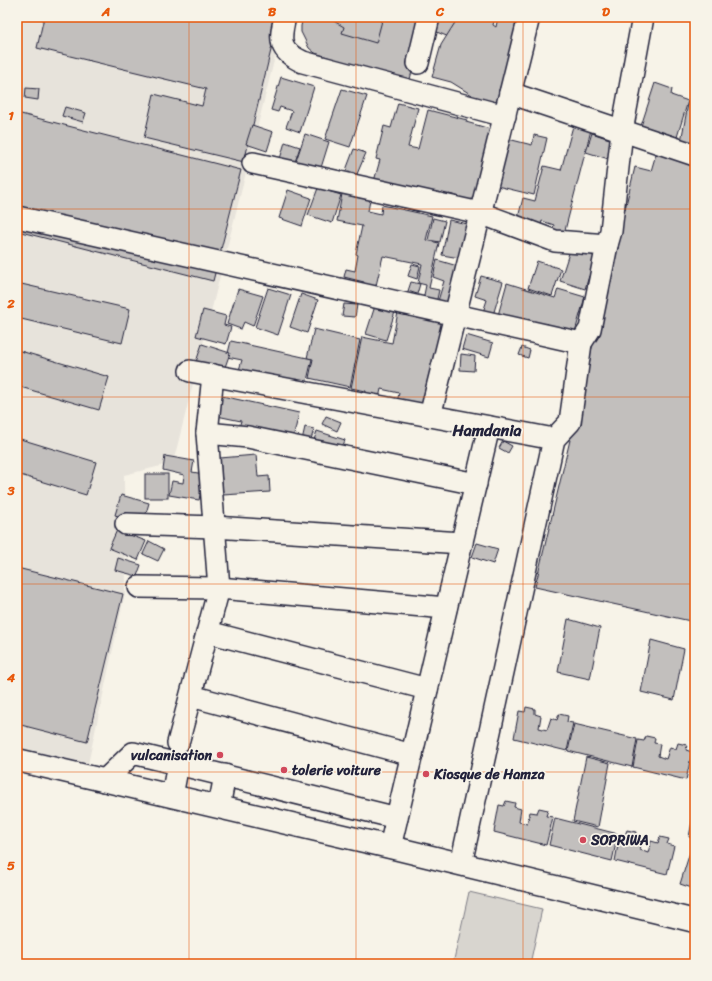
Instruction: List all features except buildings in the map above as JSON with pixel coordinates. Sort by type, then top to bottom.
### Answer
[{"type":"main road","points":[[17,760],[390,847],[695,921]]},
{"type":"street","points":[[284,17],[281,40],[288,53],[300,60],[504,116]]},
{"type":"street","points":[[418,63],[429,17]]},
{"type":"street","points":[[430,416],[529,17]]},
{"type":"street","points":[[460,864],[554,439],[570,422],[581,343],[590,329],[611,231],[622,131],[643,17]]},
{"type":"street","points":[[510,93],[695,155]]},
{"type":"street","points":[[253,163],[480,213],[555,241],[607,245]]},
{"type":"street","points":[[17,217],[581,343]]},
{"type":"street","points":[[190,371],[554,439]]},
{"type":"street","points":[[178,743],[219,588],[208,433],[213,375]]},
{"type":"street","points":[[390,847],[489,427]]},
{"type":"street","points":[[208,433],[248,437],[476,484]]},
{"type":"street","points":[[126,524],[214,527],[462,543]]},
{"type":"street","points":[[140,587],[219,588],[446,608]]},
{"type":"street","points":[[208,632],[427,690]]},
{"type":"street","points":[[191,696],[412,755]]},
{"type":"street","points":[[104,781],[132,753],[397,818]]},
{"type":"street","points":[[172,796],[178,764]]},
{"type":"street","points":[[219,807],[225,775]]},
{"type":"shaded area","points":[[17,17],[285,17],[173,463],[124,475],[125,593],[88,764],[17,747]]},
{"type":"shaded area","points":[[469,892],[542,909],[530,964],[453,964]]},
{"type":"place","name":"vulcanisation","points":[[220,755]]},
{"type":"place","name":"tolerie voiture","points":[[284,770]]},
{"type":"place","name":"Kiosque de Hamza","points":[[426,774]]},
{"type":"place","name":"SOPRIWA","points":[[583,840]]},
{"type":"district","name":"Hamdania","points":[[487,430]]}]
